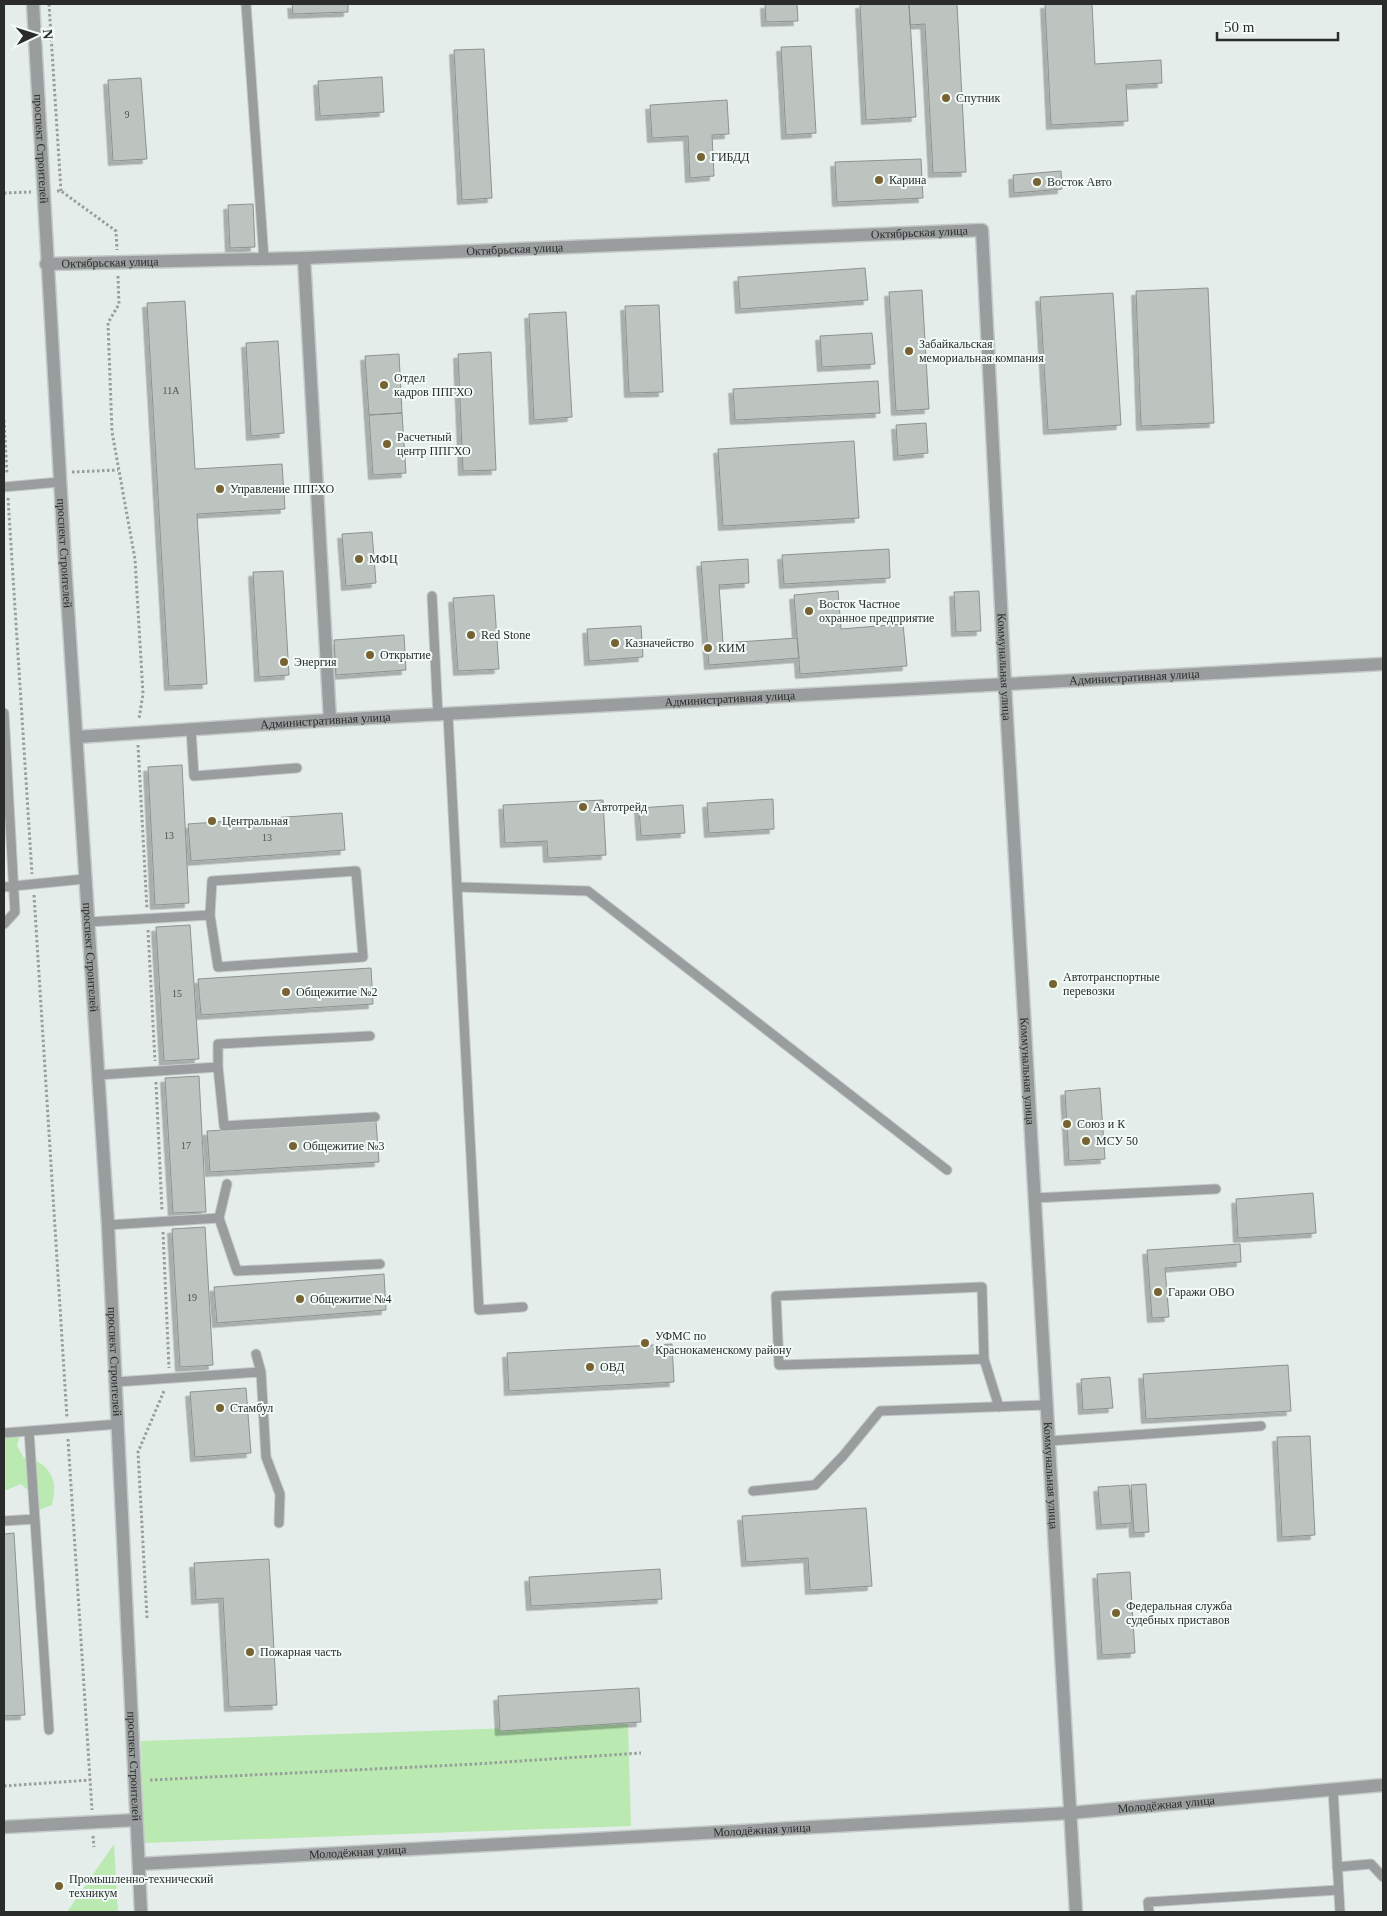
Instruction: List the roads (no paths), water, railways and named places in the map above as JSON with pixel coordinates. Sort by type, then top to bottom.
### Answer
[{"type":"street","name":"проспект Строителей","points":[[33,4],[46,264],[77,737],[84,879],[108,1225],[141,1912]]},
{"type":"street","name":"Октябрьская улица","points":[[46,264],[118,264],[304,258],[982,230]]},
{"type":"street","name":"Коммунальная улица","points":[[982,230],[1005,685],[1076,1912]]},
{"type":"street","points":[[304,258],[330,720]]},
{"type":"street","name":"Административная улица","points":[[77,737],[330,720],[1383,664]]},
{"type":"street","name":"Молодёжная улица","points":[[139,1864],[1070,1813],[1383,1785]]},
{"type":"street","points":[[4,1827],[136,1820]]},
{"type":"lane","points":[[246,4],[264,259]]},
{"type":"lane","points":[[6,487],[60,482]]},
{"type":"lane","points":[[432,596],[458,886],[480,1310],[523,1308]]},
{"type":"lane","points":[[4,713],[8,887],[15,912],[4,924]]},
{"type":"lane","points":[[190,730],[194,776],[297,768]]},
{"type":"lane","points":[[356,871],[363,956],[218,967],[210,915],[212,881],[356,871]]},
{"type":"lane","points":[[8,887],[84,879]]},
{"type":"lane","points":[[458,886],[588,891],[947,1170]]},
{"type":"lane","points":[[88,922],[210,915]]},
{"type":"lane","points":[[370,1036],[218,1044],[218,1067],[224,1126],[375,1117]]},
{"type":"lane","points":[[98,1075],[218,1067]]},
{"type":"lane","points":[[227,1184],[219,1218],[237,1271],[380,1264]]},
{"type":"lane","points":[[1035,1198],[1216,1189]]},
{"type":"lane","points":[[108,1225],[219,1218]]},
{"type":"lane","points":[[984,1359],[779,1365],[776,1296],[982,1287],[984,1359],[999,1407]]},
{"type":"lane","points":[[256,1354],[261,1372],[266,1457],[280,1494],[278,1523]]},
{"type":"lane","points":[[116,1382],[261,1372]]},
{"type":"lane","points":[[753,1491],[815,1485],[843,1456],[880,1411],[1047,1405]]},
{"type":"lane","points":[[4,1433],[119,1424]]},
{"type":"lane","points":[[1049,1441],[1261,1426]]},
{"type":"lane","points":[[28,1431],[49,1730]]},
{"type":"lane","points":[[4,1521],[35,1519]]},
{"type":"lane","points":[[1333,1789],[1340,1912]]},
{"type":"lane","points":[[1337,1867],[1370,1864],[1383,1877]]},
{"type":"lane","points":[[1149,1912],[1148,1902],[1338,1890]]},
{"type":"place","name":"Спутник","points":[[946,98]]},
{"type":"place","name":"ГИБДД","points":[[701,157]]},
{"type":"place","name":"Карина","points":[[879,180]]},
{"type":"place","name":"Восток Авто","points":[[1037,182]]},
{"type":"place","name":"Забайкальская мемориальная компания","points":[[909,351]]},
{"type":"place","name":"Отдел кадров ППГХО","points":[[384,385]]},
{"type":"place","name":"Расчетный центр ППГХО","points":[[387,444]]},
{"type":"place","name":"Управление ППГХО","points":[[220,489]]},
{"type":"place","name":"МФЦ","points":[[359,559]]},
{"type":"place","name":"Восток Частное охранное предприятие","points":[[809,611]]},
{"type":"place","name":"Red Stone","points":[[471,635]]},
{"type":"place","name":"Казначейство","points":[[615,643]]},
{"type":"place","name":"КИМ","points":[[708,648]]},
{"type":"place","name":"Открытие","points":[[370,655]]},
{"type":"place","name":"Энергия","points":[[284,662]]},
{"type":"place","name":"Автотрейд","points":[[583,807]]},
{"type":"place","name":"Центральная","points":[[212,821]]},
{"type":"place","name":"Автотранспортные перевозки","points":[[1053,984]]},
{"type":"place","name":"Общежитие №2","points":[[286,992]]},
{"type":"place","name":"Союз и К","points":[[1067,1124]]},
{"type":"place","name":"МСУ 50","points":[[1086,1141]]},
{"type":"place","name":"Общежитие №3","points":[[293,1146]]},
{"type":"place","name":"Гаражи ОВО","points":[[1158,1292]]},
{"type":"place","name":"Общежитие №4","points":[[300,1299]]},
{"type":"place","name":"УФМС по Краснокаменскому району","points":[[645,1343]]},
{"type":"place","name":"ОВД","points":[[590,1367]]},
{"type":"place","name":"Стамбул","points":[[220,1408]]},
{"type":"place","name":"Федеральная служба судебных приставов","points":[[1116,1613]]},
{"type":"place","name":"Пожарная часть","points":[[250,1652]]},
{"type":"place","name":"Промышленно-технический техникум","points":[[59,1886]]}]
